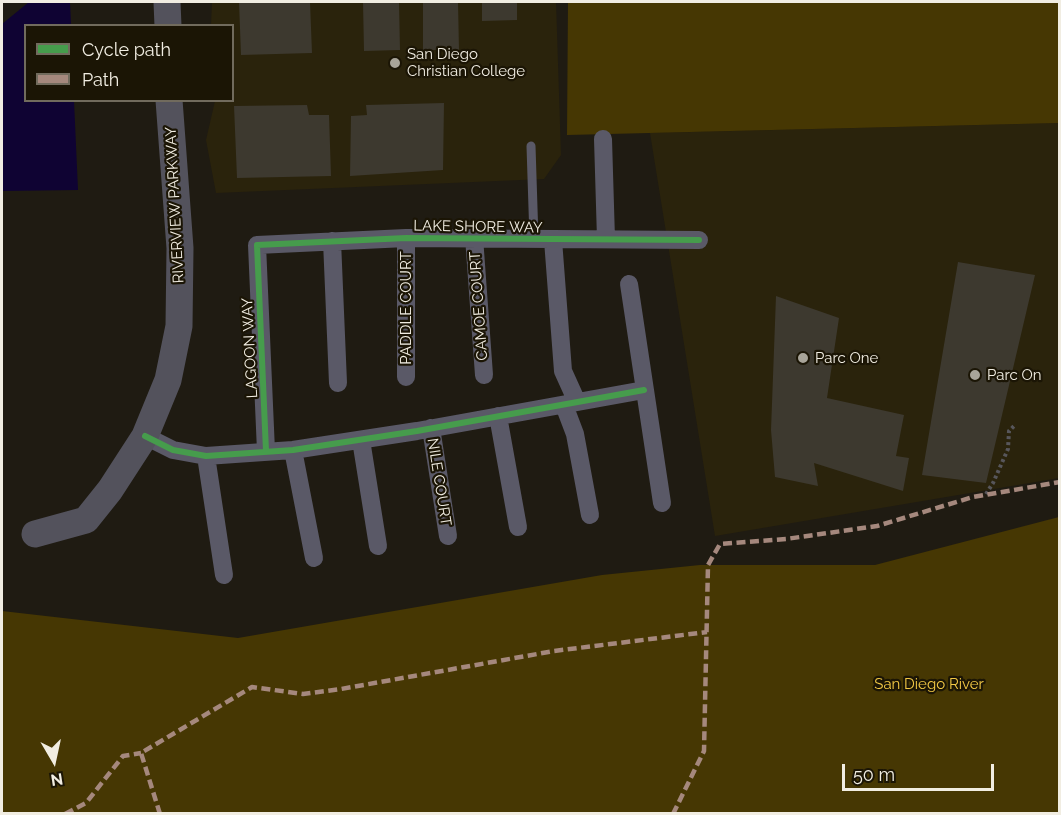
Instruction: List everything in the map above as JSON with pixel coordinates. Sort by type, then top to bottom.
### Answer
[{"type":"street","points":[[167,2],[168,24]]},
{"type":"street","name":"RIVERVIEW PARKWAY","points":[[35,534],[86,520],[110,490],[145,436],[168,380],[179,326],[180,248],[169,102]]},
{"type":"street","points":[[603,138],[606,239]]},
{"type":"street","name":"LAKE SHORE WAY","points":[[257,245],[474,237],[553,240],[699,240]]},
{"type":"street","name":"CAMOE COURT","points":[[474,237],[484,375]]},
{"type":"street","name":"PADDLE COURT","points":[[406,238],[406,377]]},
{"type":"street","points":[[553,240],[563,371],[571,403],[590,515]]},
{"type":"street","points":[[332,241],[338,383]]},
{"type":"street","name":"LAGOON WAY","points":[[257,245],[266,451]]},
{"type":"street","points":[[628,284],[662,503]]},
{"type":"street","points":[[145,436],[173,450],[206,456],[292,450],[644,390]]},
{"type":"street","points":[[498,416],[518,527]]},
{"type":"street","name":"NILE COURT","points":[[430,428],[448,536]]},
{"type":"street","points":[[361,440],[378,546]]},
{"type":"street","points":[[292,450],[314,558]]},
{"type":"street","points":[[206,456],[224,575]]},
{"type":"lane","points":[[531,146],[534,239]]},
{"type":"path","points":[[986,494],[1008,449],[1009,431],[1015,425]]},
{"type":"shaded area","points":[[29,2],[70,2],[71,24],[24,24],[24,102],[74,102],[78,190],[2,191],[2,24]]},
{"type":"shaded area","name":"San Diego Christian College","points":[[212,2],[556,2],[561,155],[544,179],[216,193],[206,140],[215,102],[234,102],[234,24],[211,24]]},
{"type":"shaded area","points":[[1059,123],[1059,478],[715,536],[650,133]]},
{"type":"green space","points":[[568,2],[1059,2],[1059,123],[567,135]]},
{"type":"green space","name":"San Diego River","points":[[1059,517],[1059,813],[2,813],[2,611],[238,638],[602,575],[700,565],[875,565]]},
{"type":"building","points":[[239,2],[310,2],[312,53],[241,55]]},
{"type":"building","points":[[363,2],[399,2],[400,50],[364,51]]},
{"type":"building","points":[[423,2],[458,2],[459,50],[423,50]]},
{"type":"building","points":[[482,2],[517,2],[517,20],[482,21]]},
{"type":"building","points":[[444,103],[443,170],[350,176],[351,116],[367,115],[366,105]]},
{"type":"building","points":[[307,105],[309,115],[329,115],[331,176],[237,178],[234,106]]},
{"type":"building","name":"Parc On","points":[[958,262],[1035,275],[986,483],[922,475]]},
{"type":"building","name":"Parc One","points":[[776,296],[839,318],[827,398],[904,415],[896,456],[909,458],[903,491],[814,463],[818,486],[775,477],[771,430]]},
{"type":"marked path","points":[[673,814],[704,751],[708,565],[720,544],[786,539],[877,526],[973,497],[1060,482]]},
{"type":"marked path","points":[[160,814],[141,753],[252,687],[303,694],[554,651],[707,632]]},
{"type":"marked path","points":[[65,814],[86,803],[123,756],[141,753]]},
{"type":"cycle path","points":[[266,451],[257,245],[406,238],[699,240]]},
{"type":"cycle path","points":[[145,436],[173,450],[206,456],[293,450],[417,431],[644,390]]},
{"type":"place","name":"San Diego Christian College","points":[[395,63]]},
{"type":"place","name":"Parc One","points":[[803,358]]},
{"type":"place","name":"Parc On","points":[[975,375]]}]
